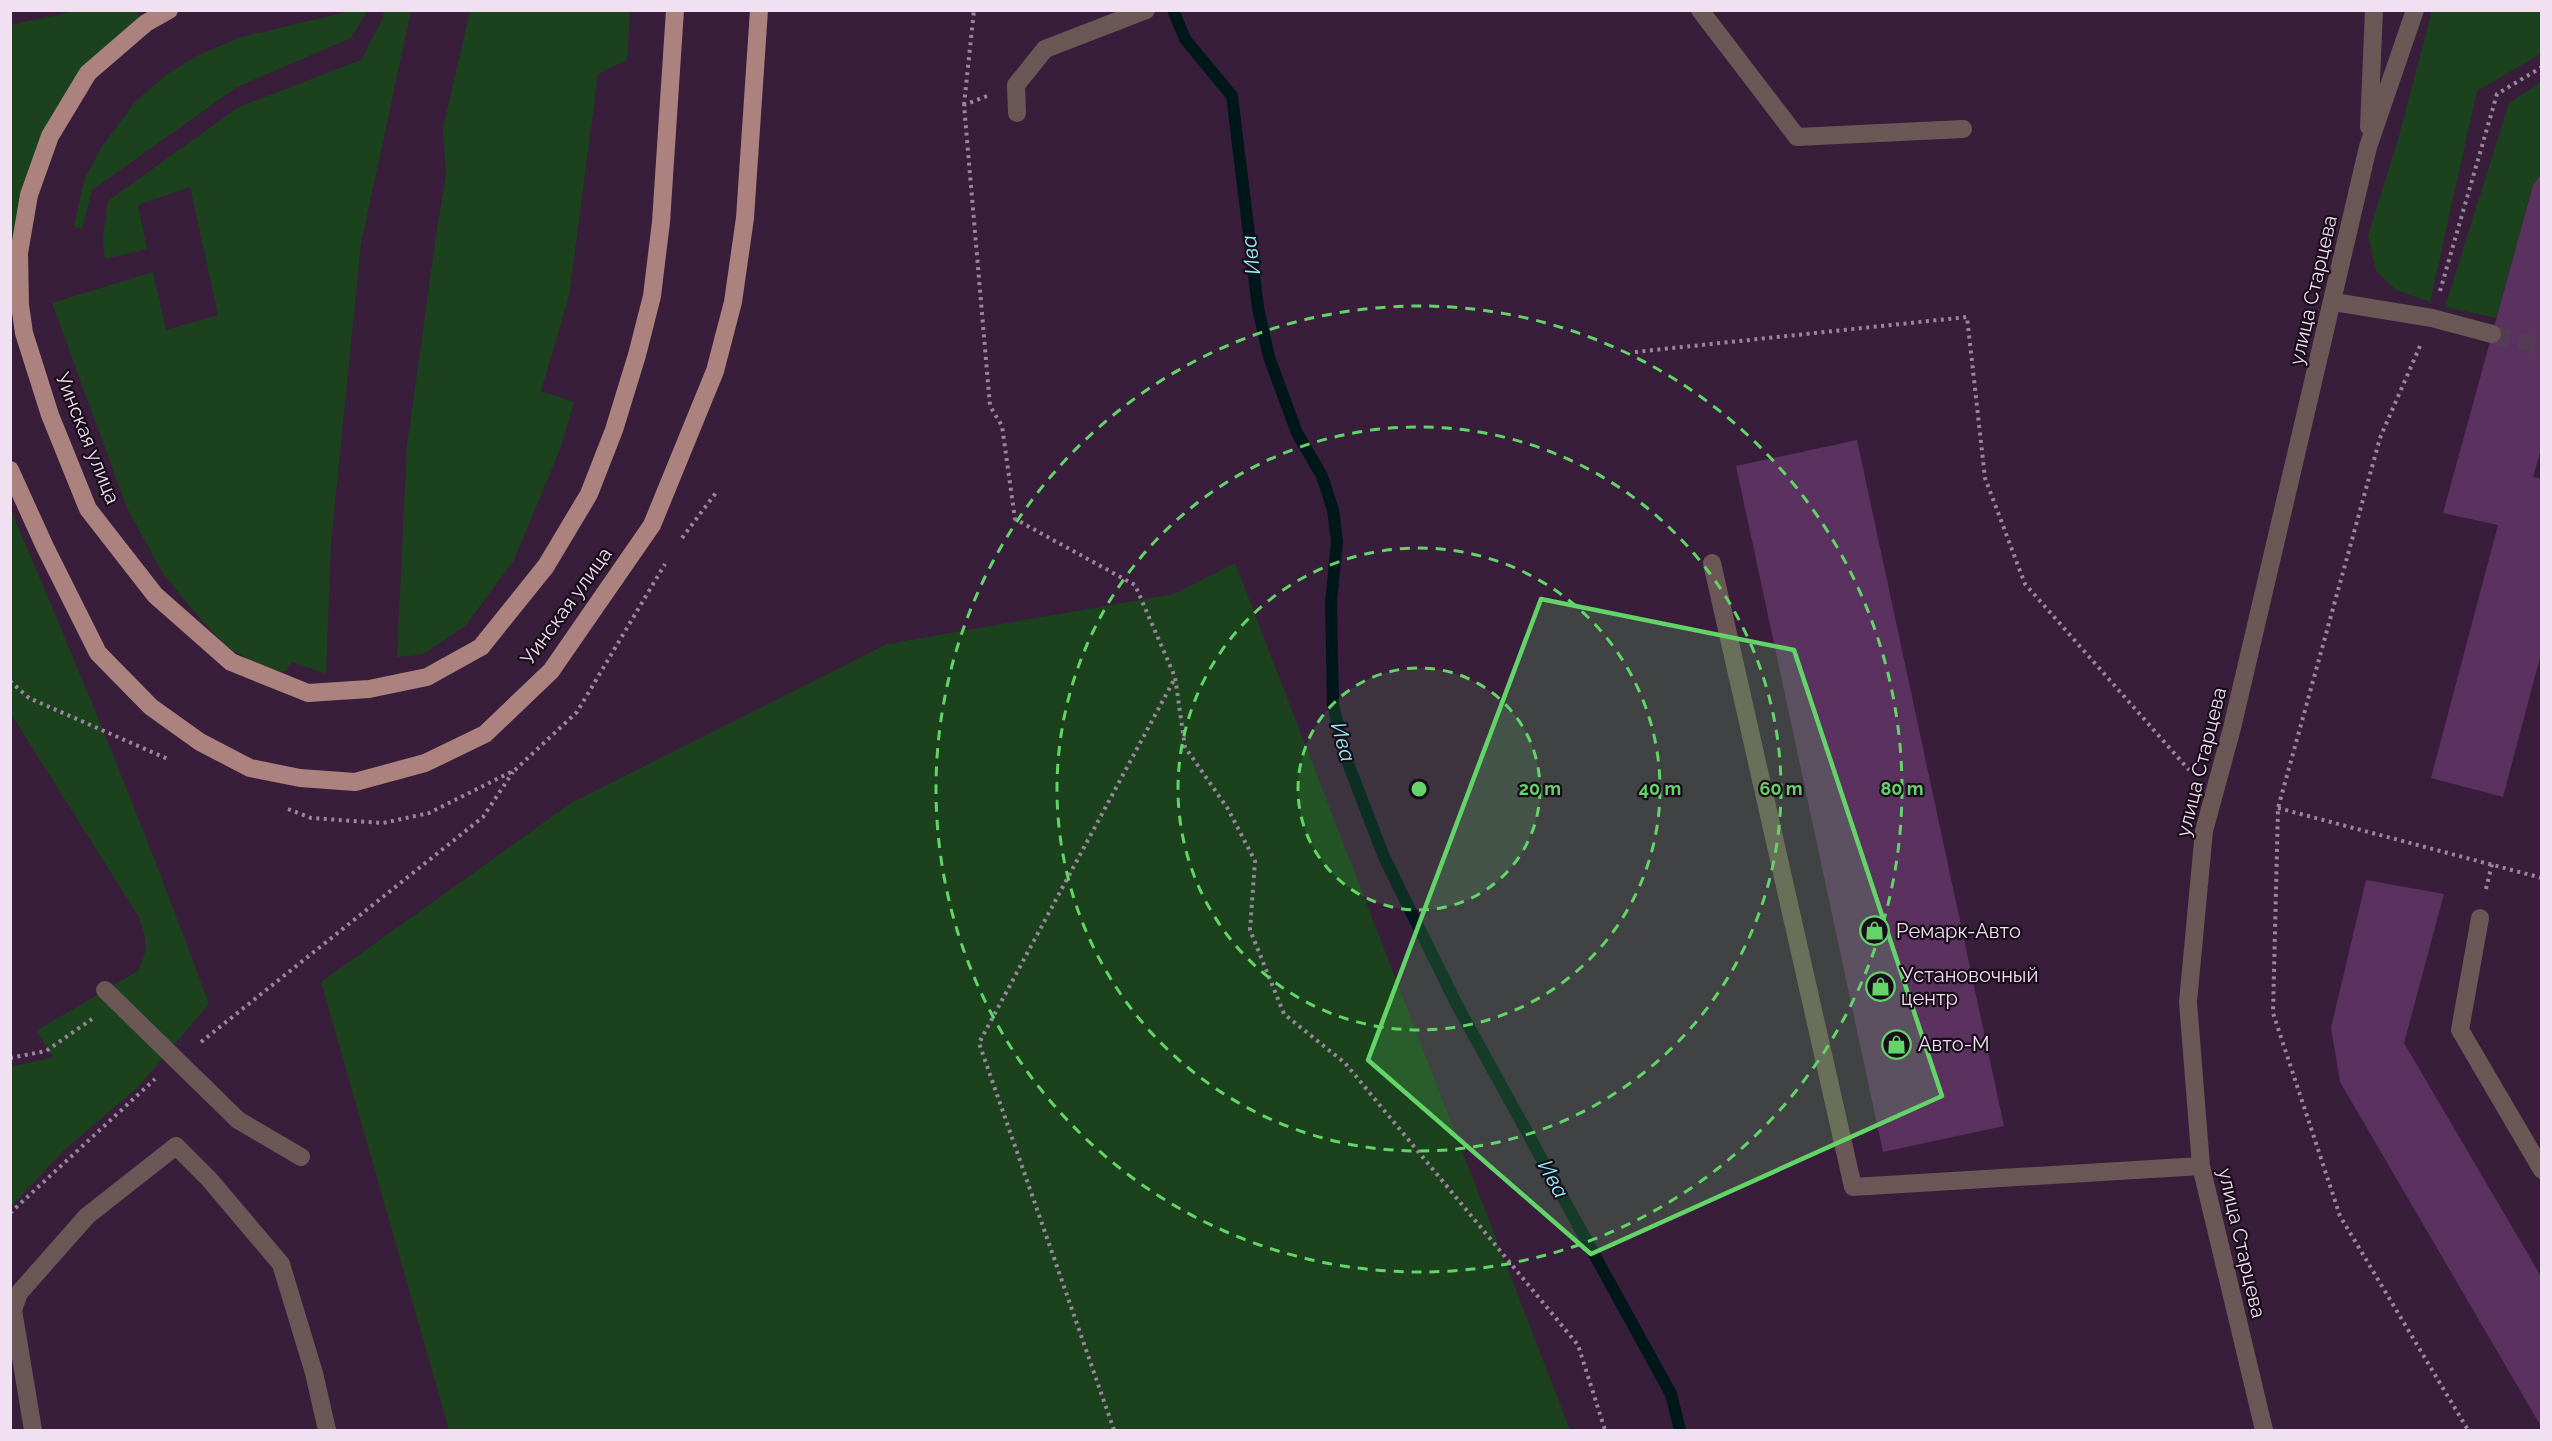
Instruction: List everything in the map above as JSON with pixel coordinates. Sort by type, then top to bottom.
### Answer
[{"type":"main road","name":"Уинская улица","points":[[169,10],[146,23],[88,73],[50,136],[27,207],[19,254],[20,306],[24,333],[50,415],[88,509],[155,595],[231,662],[308,693],[369,689],[427,677],[481,647],[546,566],[589,494],[614,430],[652,296],[661,222],[675,10]]},
{"type":"main road","name":"Уинская улица","points":[[10,470],[45,547],[98,653],[150,707],[200,742],[250,768],[300,778],[355,782],[425,763],[485,734],[551,671],[652,525],[715,371],[733,302],[745,218],[759,10]]},
{"type":"street","points":[[1017,113],[1016,85],[1045,49],[1146,10]]},
{"type":"street","points":[[1700,10],[1797,137],[1963,129]]},
{"type":"street","points":[[2368,147],[2374,10]]},
{"type":"street","points":[[2368,147],[2415,10]]},
{"type":"street","name":"улица Старцева","points":[[2264,1431],[2200,1166],[2188,1002],[2204,831],[2232,728],[2334,302],[2368,147]]},
{"type":"street","points":[[2334,302],[2432,318],[2492,334]]},
{"type":"street","points":[[1712,562],[1853,1187],[2200,1166]]},
{"type":"street","points":[[2480,918],[2460,1030],[2541,1170]]},
{"type":"street","points":[[110,995],[238,1120],[301,1157]]},
{"type":"street","points":[[33,1431],[13,1310],[19,1293],[87,1216],[176,1146],[209,1179],[281,1264],[314,1373],[327,1431]]},
{"type":"path","points":[[974,10],[964,105],[990,406],[1002,426],[1015,519],[1135,585],[1176,676],[1185,747],[1228,809],[1256,861],[1250,930],[1284,1014],[1345,1063],[1578,1344],[1605,1431]]},
{"type":"path","points":[[2468,1431],[2340,1216],[2273,1013],[2278,808],[2380,438],[2432,318],[2497,94],[2541,67]]},
{"type":"path","points":[[964,105],[1016,85]]},
{"type":"path","points":[[1635,352],[1967,317],[1985,478],[2025,584],[2213,797]]},
{"type":"path","points":[[1114,1431],[979,1043],[1176,676]]},
{"type":"path","points":[[10,1213],[177,1061],[483,817],[515,770]]},
{"type":"path","points":[[2278,808],[2541,878]]},
{"type":"path","points":[[10,1058],[46,1051],[81,1029],[110,995]]},
{"type":"highlighted area","points":[[1541,599],[1794,650],[1942,1096],[1591,1254],[1368,1060]]},
{"type":"green space","points":[[75,11],[138,11],[139,20],[79,75],[36,149],[23,191],[13,282],[11,283],[11,25]]},
{"type":"green space","points":[[351,11],[367,11],[351,38],[237,87],[92,190],[82,229],[74,226],[84,180],[101,148],[135,102],[167,74],[199,55],[241,37]]},
{"type":"green space","points":[[384,11],[411,11],[361,244],[331,542],[326,674],[292,662],[286,671],[271,672],[227,647],[162,572],[127,508],[52,303],[153,272],[166,330],[218,315],[190,187],[138,205],[147,249],[105,259],[103,238],[108,201],[239,107],[361,60],[382,20]]},
{"type":"green space","points":[[470,11],[630,11],[627,60],[598,74],[569,296],[541,391],[574,402],[561,447],[514,560],[466,625],[423,654],[397,657],[407,446],[446,175],[443,128]]},
{"type":"green space","points":[[2432,11],[2541,11],[2542,53],[2477,91],[2430,302],[2396,290],[2376,271],[2368,235],[2397,143]]},
{"type":"green space","points":[[2541,82],[2541,173],[2533,185],[2496,318],[2445,307],[2509,103]]},
{"type":"green space","points":[[10,508],[113,755],[209,1004],[139,1086],[62,1152],[11,1207],[11,1067],[53,1057],[36,1031],[138,971],[146,944],[139,917],[11,714]]},
{"type":"green space","points":[[1235,563],[1570,1430],[449,1430],[321,982],[571,803],[887,644],[1174,594]]},
{"type":"building","points":[[2542,173],[2542,445],[2533,477],[2542,479],[2542,650],[2503,797],[2431,778],[2498,525],[2443,513],[2533,185]]},
{"type":"building","points":[[1857,440],[2004,1126],[1883,1152],[1736,466]]},
{"type":"building","points":[[2366,880],[2444,894],[2404,1043],[2542,1278],[2542,1428],[2340,1082],[2331,1028]]},
{"type":"waterway","name":"Ива","points":[[1173,10],[1185,39],[1232,96],[1258,308],[1269,357],[1297,433],[1322,476],[1333,510],[1337,541],[1331,603],[1333,705],[1346,758],[1384,857],[1457,1005],[1671,1394],[1680,1430]]},
{"type":"tunnel","points":[[2492,334],[2542,347]]},
{"type":"place","name":"Ремарк-Авто","points":[[1875,931]]},
{"type":"place","name":"Установочный центр","points":[[1880,986]]},
{"type":"place","name":"Авто-М","points":[[1897,1044]]}]
